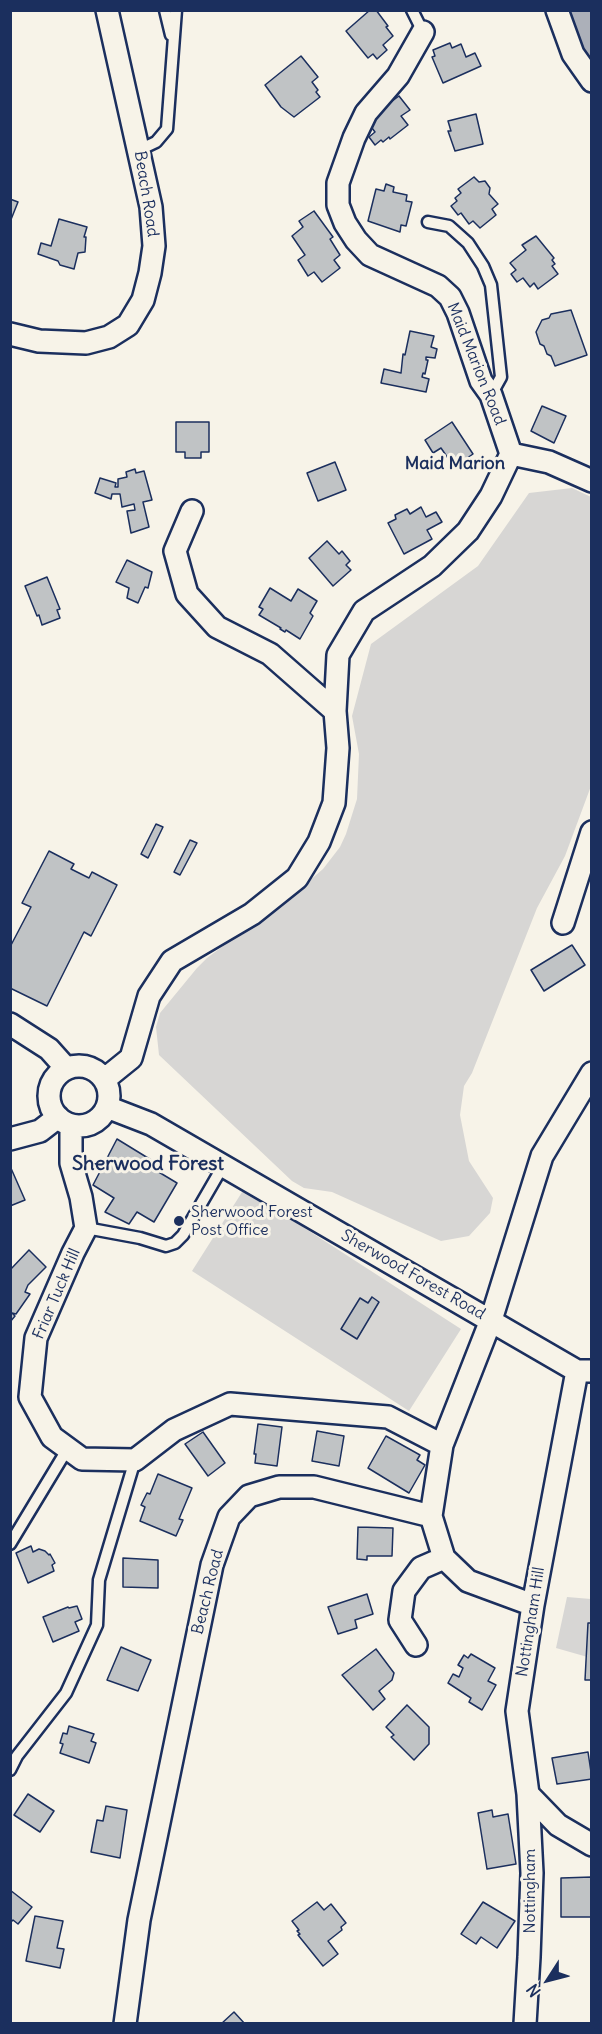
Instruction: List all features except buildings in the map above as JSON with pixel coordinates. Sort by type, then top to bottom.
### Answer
[{"type":"street","name":"Beach Road","points":[[10,334],[39,341],[86,343],[110,337],[128,325],[143,300],[154,246],[151,207],[107,10]]},
{"type":"street","points":[[557,10],[573,54],[591,81]]},
{"type":"street","name":"Maid Marion Road","points":[[423,32],[398,76],[366,112],[338,183],[338,205],[345,223],[370,255],[438,286],[450,297],[482,381],[491,395],[511,454]]},
{"type":"street","points":[[105,1079],[131,1058],[149,996],[172,962],[252,914],[297,878],[320,842],[334,803],[338,748],[335,711],[338,655],[364,611],[432,566],[468,531],[491,496],[511,454],[549,462],[591,480]]},
{"type":"street","points":[[192,511],[175,552],[187,594],[217,627],[270,654],[335,711]]},
{"type":"street","points":[[563,922],[591,832]]},
{"type":"street","points":[[10,1024],[50,1049],[66,1068]]},
{"type":"street","points":[[10,1138],[40,1131],[64,1121],[85,1125],[98,1119],[107,1107],[109,1093],[105,1079],[94,1069],[80,1065],[66,1068],[55,1077],[49,1091],[50,1105],[64,1121]]},
{"type":"street","points":[[533,1605],[468,1581],[444,1558],[431,1516],[442,1445],[491,1320],[542,1156],[591,1073]]},
{"type":"street","name":"Sherwood Forest Road","points":[[107,1107],[151,1124],[584,1371]]},
{"type":"street","name":"Friar Tuck Hill","points":[[64,1121],[86,1228],[73,1252],[36,1338],[30,1397],[52,1437],[82,1459],[135,1460]]},
{"type":"street","name":"Nottingham Hill","points":[[528,1794],[517,1711],[533,1605],[584,1371]]},
{"type":"street","points":[[135,1460],[174,1430],[230,1404],[388,1417],[442,1445]]},
{"type":"street","name":"Beach Road","points":[[125,2024],[139,1920],[212,1564],[229,1516],[249,1496],[279,1487],[314,1487],[431,1516]]},
{"type":"street","points":[[416,1645],[400,1620],[404,1591],[421,1568],[444,1558]]},
{"type":"street","points":[[528,1794],[558,1825],[591,1845]]},
{"type":"street","name":"Nottingham","points":[[525,2024],[530,1957],[532,1873],[528,1794]]},
{"type":"lane","points":[[165,10],[174,44]]},
{"type":"lane","points":[[139,150],[156,142],[167,129],[176,10]]},
{"type":"lane","points":[[412,10],[423,32]]},
{"type":"lane","points":[[429,222],[449,226],[468,243],[483,266],[491,285],[501,376],[491,395]]},
{"type":"lane","points":[[86,1228],[140,1238],[166,1246],[175,1243],[183,1235],[223,1166]]},
{"type":"lane","points":[[10,1544],[68,1448]]},
{"type":"lane","points":[[10,1770],[17,1756],[66,1693],[97,1624],[99,1580],[135,1460]]},
{"type":"shaded area","points":[[568,11],[591,11],[591,63],[578,43]]},
{"type":"shaded area","name":"Sherwood Forest","points":[[572,488],[591,497],[591,786],[565,856],[537,908],[472,1073],[464,1086],[460,1115],[469,1161],[493,1198],[490,1213],[469,1236],[441,1241],[332,1192],[304,1188],[292,1181],[159,1055],[156,1027],[160,1013],[207,958],[301,888],[323,869],[340,847],[357,799],[359,754],[352,716],[371,644],[478,566],[529,493]]},
{"type":"shaded area","points":[[244,1189],[461,1329],[409,1411],[192,1271]]},
{"type":"shaded area","points":[[567,1597],[591,1599],[591,1658],[556,1648]]},
{"type":"place","name":"Sherwood Forest Post Office","points":[[179,1221]]},
{"type":"district","name":"Maid Marion","points":[[455,464]]},
{"type":"district","name":"Sherwood Forest","points":[[148,1164]]}]
